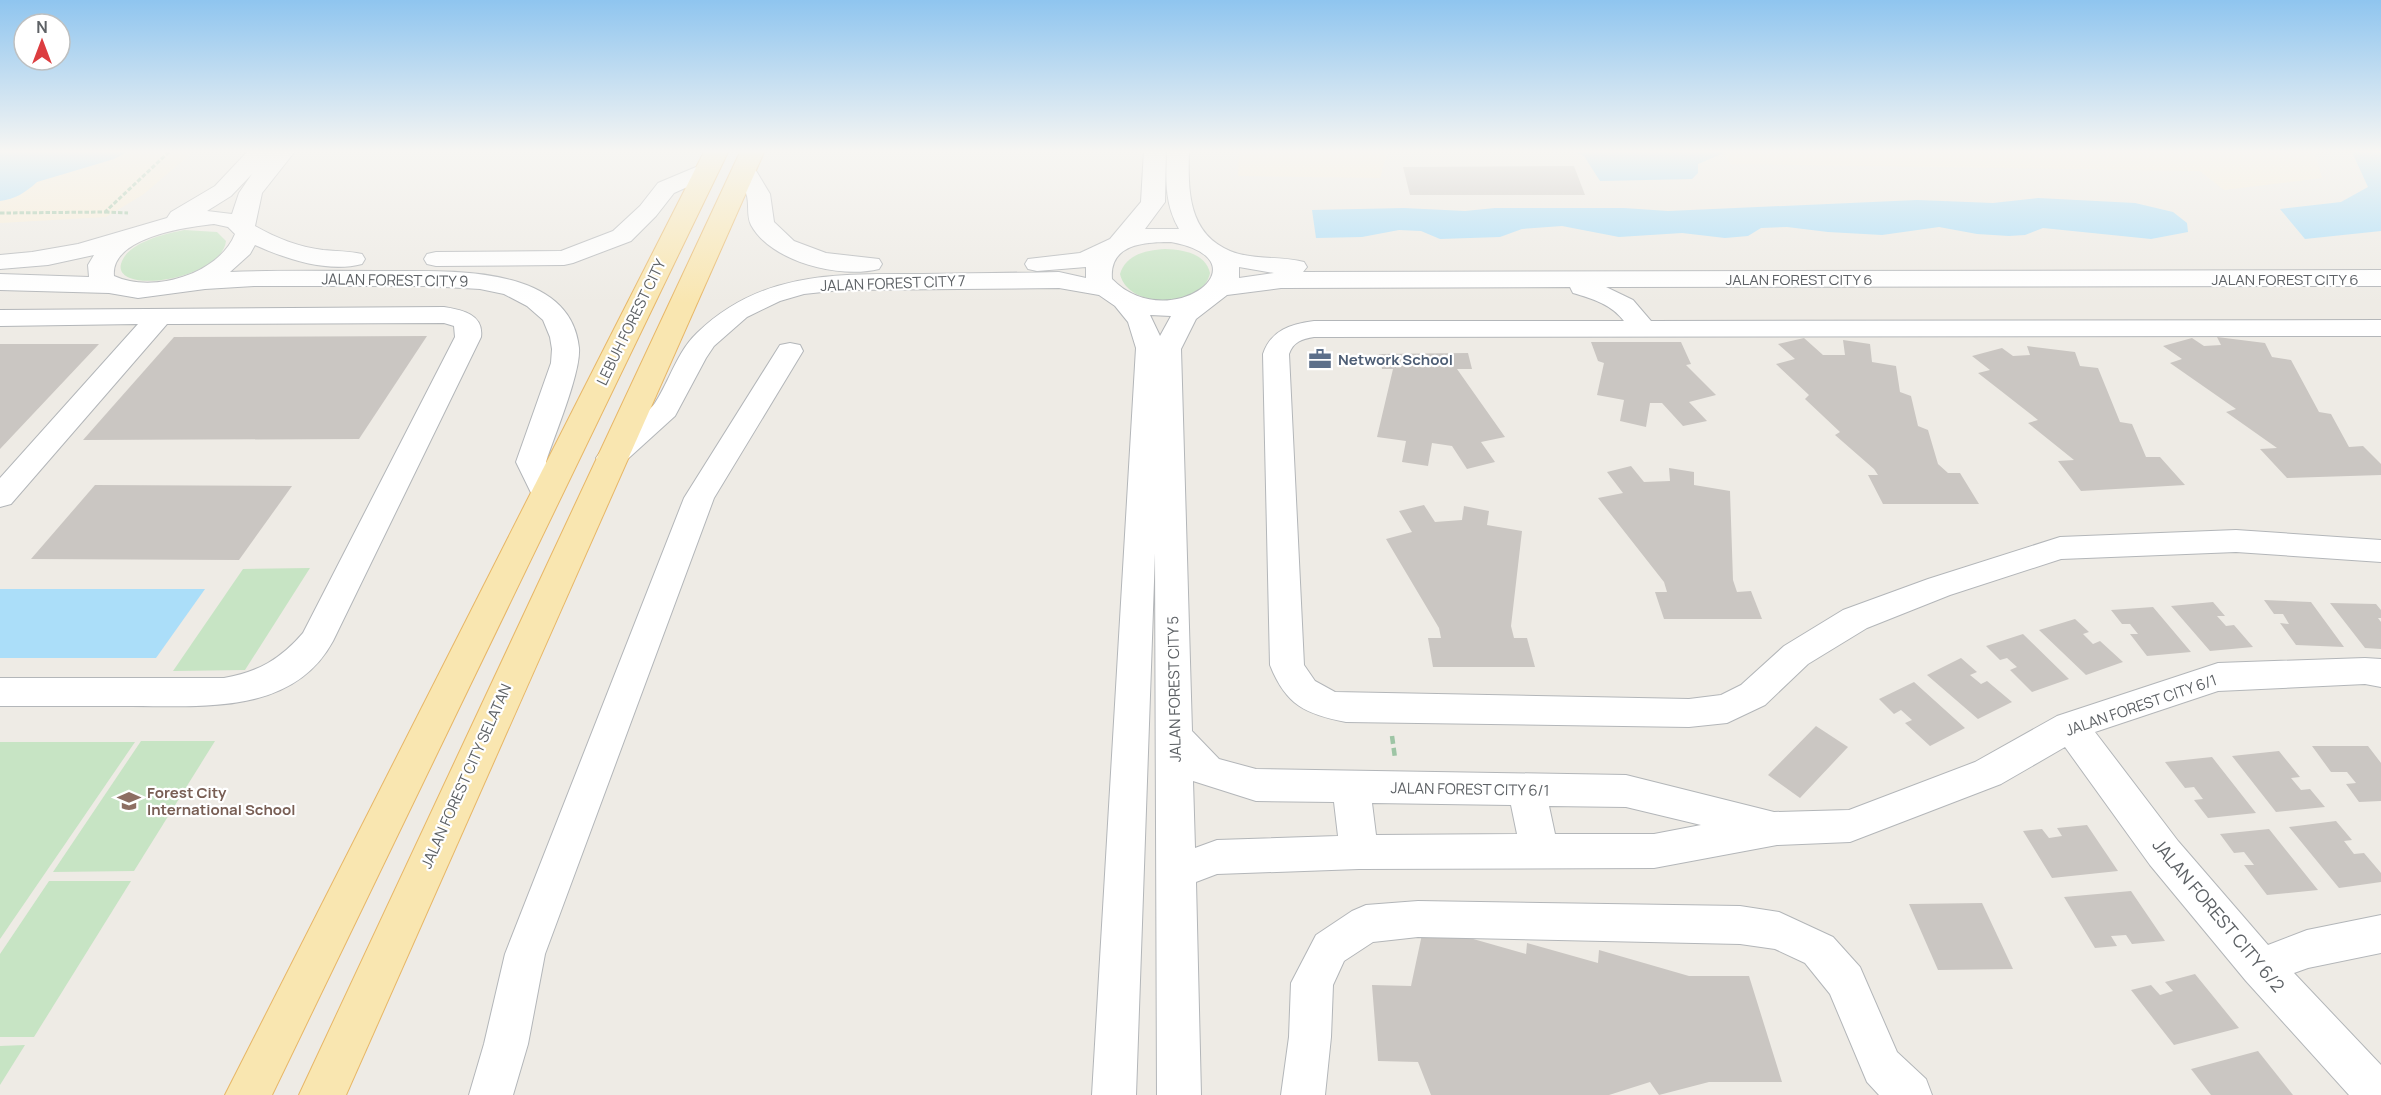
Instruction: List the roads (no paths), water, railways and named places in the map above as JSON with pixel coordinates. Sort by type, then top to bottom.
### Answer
[{"type":"main road","name":"LEBUH FOREST CITY","points":[[546,494],[691,201]]},
{"type":"main road","points":[[611,458],[729,201]]},
{"type":"main road","name":"JALAN FOREST CITY SELATAN","points":[[322,1095],[611,458]]},
{"type":"main road","points":[[248,1095],[546,494]]},
{"type":"street","points":[[167,223],[208,201]]},
{"type":"street","points":[[246,201],[243,211],[246,230]]},
{"type":"street","name":"JALAN FOREST CITY 9","points":[[0,262],[56,256],[93,248],[167,223],[214,218],[236,222],[271,245],[299,255],[326,259],[564,258],[622,236],[656,201]]},
{"type":"street","name":"JALAN FOREST CITY 7","points":[[758,201],[758,210],[763,225],[786,247],[810,257],[843,264],[1052,264],[1084,260],[1114,247]]},
{"type":"street","points":[[1114,1095],[1149,348],[1147,332],[1140,317],[1099,281],[1097,273],[1098,265],[1142,218],[1153,201]]},
{"type":"street","points":[[1178,201],[1182,219],[1198,240]]},
{"type":"street","name":"JALAN FOREST CITY 9","points":[[182,284],[226,264],[244,248],[246,230]]},
{"type":"street","name":"JALAN FOREST CITY 9","points":[[109,285],[102,280],[100,266],[112,250],[136,234]]},
{"type":"street","points":[[1114,247],[1144,236],[1157,235],[1198,240],[1222,257],[1226,267],[1225,278],[1212,293],[1181,306],[1166,308],[1137,306],[1114,295]]},
{"type":"street","name":"JALAN FOREST CITY 6","points":[[1222,257],[1281,267],[2381,266]]},
{"type":"street","name":"JALAN FOREST CITY 9","points":[[0,282],[109,285],[132,290],[228,278],[441,279],[492,284],[512,289],[545,308],[557,320],[567,347],[565,363],[531,462],[546,494]]},
{"type":"street","name":"JALAN FOREST CITY 6","points":[[1212,293],[1281,280],[2381,279]]},
{"type":"street","name":"JALAN FOREST CITY 7","points":[[611,458],[665,411],[693,356],[705,340],[738,311],[771,296],[802,287],[841,282],[1059,280],[1114,295]]},
{"type":"street","points":[[1556,280],[1617,299],[1629,307],[1644,329]]},
{"type":"street","points":[[1644,329],[1643,306],[1653,297],[1667,290],[1703,280]]},
{"type":"street","name":"JALAN FOREST CITY 5","points":[[1179,1095],[1168,349],[1174,330],[1183,314],[1212,293]]},
{"type":"street","points":[[0,318],[444,315],[457,316],[466,321],[470,328],[468,337],[316,641],[301,660],[278,676],[260,684],[224,692],[0,692]]},
{"type":"street","points":[[0,497],[160,316]]},
{"type":"street","points":[[2381,328],[1314,329],[1299,331],[1287,336],[1278,345],[1277,366],[1287,665],[1293,681],[1306,695],[1325,705],[1389,709],[1689,713],[1727,709],[1753,695],[1796,655],[1855,619],[1938,587],[2060,548],[2236,541],[2381,551]]},
{"type":"street","points":[[491,1095],[506,1044],[525,954],[699,498],[790,351]]},
{"type":"street","name":"JALAN FOREST CITY 6/1","points":[[1174,873],[1217,857],[1359,852],[1654,851],[1777,828],[1850,826],[1988,773],[2070,726],[2218,677],[2365,671],[2381,673]]},
{"type":"street","name":"JALAN FOREST CITY 6/2","points":[[2070,726],[2164,853],[2261,967],[2379,1095]]},
{"type":"street","name":"JALAN FOREST CITY 6/1","points":[[1175,738],[1207,771],[1256,785],[1626,791],[1777,828]]},
{"type":"street","points":[[1351,788],[1359,852]]},
{"type":"street","points":[[1527,789],[1540,853]]},
{"type":"street","points":[[1303,1095],[1310,1037],[1312,983],[1330,948],[1366,924],[1418,919],[1740,925],[1779,931],[1820,951],[1845,981],[1882,1067],[1910,1095]]},
{"type":"street","points":[[2261,967],[2307,949],[2381,934]]},
{"type":"water","points":[[1892,201],[1993,203],[2098,201],[2135,203],[2173,212],[2187,223],[2188,232],[2151,239],[2043,228],[2025,235],[2009,236],[1977,234],[1939,227],[1882,235],[1787,227],[1761,228],[1748,236],[1725,238],[1682,233],[1619,237],[1562,226],[1522,229],[1500,237],[1440,239],[1421,231],[1399,230],[1362,237],[1316,238],[1312,210],[1404,208],[1465,211],[1495,208],[1624,208],[1668,211]]},
{"type":"water","points":[[2381,201],[2381,231],[2305,239],[2280,209],[2341,202]]},
{"type":"water","points":[[0,589],[205,589],[156,658],[0,658]]},
{"type":"place","name":"Network School","points":[[1320,359]]},
{"type":"place","name":"Forest City International School","points":[[129,801]]}]
